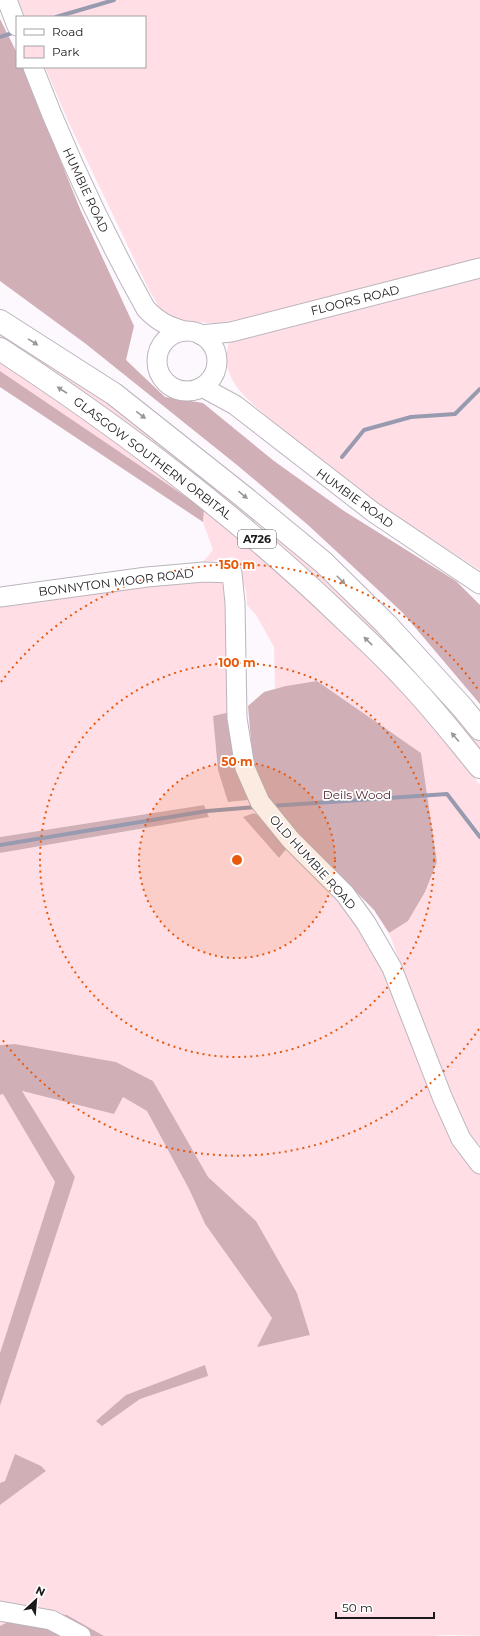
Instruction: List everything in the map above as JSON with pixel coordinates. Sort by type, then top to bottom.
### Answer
[{"type":"highway","name":"GLASGOW SOUTHERN ORBITAL","points":[[0,321],[114,394],[317,557],[386,624],[462,706],[480,729]]},
{"type":"highway","name":"GLASGOW SOUTHERN ORBITAL","points":[[0,349],[68,393],[202,492],[298,575],[408,682],[480,767]]},
{"type":"street","points":[[7,0],[16,23]]},
{"type":"street","name":"HUMBIE ROAD","points":[[33,68],[51,113],[97,217],[146,309],[152,338],[158,353]]},
{"type":"street","name":"FLOORS ROAD","points":[[193,333],[231,332],[480,268]]},
{"type":"street","name":"HUMBIE ROAD","points":[[146,309],[166,326],[193,333]]},
{"type":"street","name":"FLOORS ROAD","points":[[216,357],[231,332]]},
{"type":"street","points":[[175,333],[193,333],[209,340],[216,357],[212,378],[202,387],[193,390],[183,390],[173,387],[165,381],[160,373],[157,363],[158,353],[162,345],[175,333]]},
{"type":"street","name":"HUMBIE ROAD","points":[[216,357],[220,377],[235,405]]},
{"type":"street","name":"HUMBIE ROAD","points":[[202,387],[235,405],[373,512],[480,584]]},
{"type":"street","name":"BONNYTON MOOR ROAD","points":[[0,597],[147,577],[204,572],[232,573]]},
{"type":"street","name":"OLD HUMBIE ROAD","points":[[232,573],[236,618],[237,718],[245,768],[260,802],[291,840],[345,894],[366,923],[392,968],[443,1099],[461,1139],[478,1160]]},
{"type":"street","points":[[0,1611],[51,1620],[81,1636]]},
{"type":"green space","points":[[18,0],[480,0],[480,258],[259,315],[215,324],[173,319],[160,309],[148,288],[68,121],[45,68],[146,68],[146,16],[25,16]]},
{"type":"green space","points":[[0,19],[16,51],[16,68],[23,68],[80,209],[134,326],[126,360],[165,397],[203,403],[274,461],[344,511],[456,581],[480,605],[480,704],[402,612],[308,525],[237,465],[86,344],[0,281]]},
{"type":"green space","points":[[480,273],[480,570],[372,499],[294,440],[252,404],[236,386],[229,372],[226,357],[229,342],[245,333]]},
{"type":"green space","points":[[0,330],[153,434],[299,554],[396,647],[480,742],[480,750],[418,679],[334,593],[263,528],[160,447],[98,401],[0,337]]},
{"type":"green space","points":[[0,357],[103,427],[186,487],[274,566],[431,721],[480,785],[480,1146],[470,1137],[424,1027],[389,933],[408,921],[425,892],[437,862],[421,753],[317,681],[275,689],[274,647],[256,615],[247,605],[246,590],[233,557],[202,563],[213,550],[203,522],[204,509],[0,371]]},
{"type":"green space","points":[[0,371],[204,509],[203,522],[0,387]]},
{"type":"green space","points":[[138,580],[224,580],[229,589],[230,712],[213,716],[229,802],[248,800],[254,813],[243,817],[279,858],[287,848],[340,902],[378,957],[480,1172],[480,1636],[104,1636],[67,1615],[0,1626],[0,1505],[46,1471],[0,1483],[0,1406],[75,1177],[21,1091],[114,1114],[123,1096],[147,1110],[189,1189],[205,1224],[272,1318],[310,1335],[297,1293],[256,1221],[208,1178],[153,1081],[116,1062],[15,1044],[0,1045],[0,853],[209,817],[204,805],[0,837],[0,600]]},
{"type":"green space","name":"Deils Wood","points":[[317,681],[421,753],[437,862],[425,892],[408,921],[389,933],[374,910],[291,826],[260,787],[252,753],[248,706],[264,692],[286,686]]},
{"type":"green space","points":[[230,712],[237,770],[248,800],[228,802],[218,770],[213,716]]},
{"type":"green space","points":[[204,805],[209,817],[0,853],[0,837]]},
{"type":"green space","points":[[254,813],[259,816],[287,848],[279,858],[243,817]]},
{"type":"green space","points":[[15,1044],[116,1062],[153,1081],[208,1177],[256,1221],[297,1293],[310,1335],[257,1347],[272,1318],[205,1224],[189,1189],[147,1111],[123,1097],[114,1114],[22,1091],[75,1177],[0,1406],[0,1353],[55,1182],[3,1094],[0,1095],[0,1045]]},
{"type":"green space","points":[[3,1094],[55,1182],[0,1353],[0,1095]]},
{"type":"green space","points":[[205,1365],[208,1376],[140,1399],[102,1426],[96,1421],[126,1395]]},
{"type":"green space","points":[[15,1454],[41,1466],[46,1471],[0,1505],[0,1483],[5,1481]]},
{"type":"green space","points":[[25,1611],[67,1615],[104,1636],[0,1636],[0,1626],[6,1623],[26,1622]]},
{"type":"waterway","points":[[59,16],[114,0]]},
{"type":"waterway","points":[[0,37],[15,32]]},
{"type":"waterway","points":[[342,457],[364,430],[411,417],[455,414],[480,389]]},
{"type":"waterway","points":[[271,806],[447,794],[480,837]]},
{"type":"waterway","points":[[0,845],[207,811],[257,807]]}]
